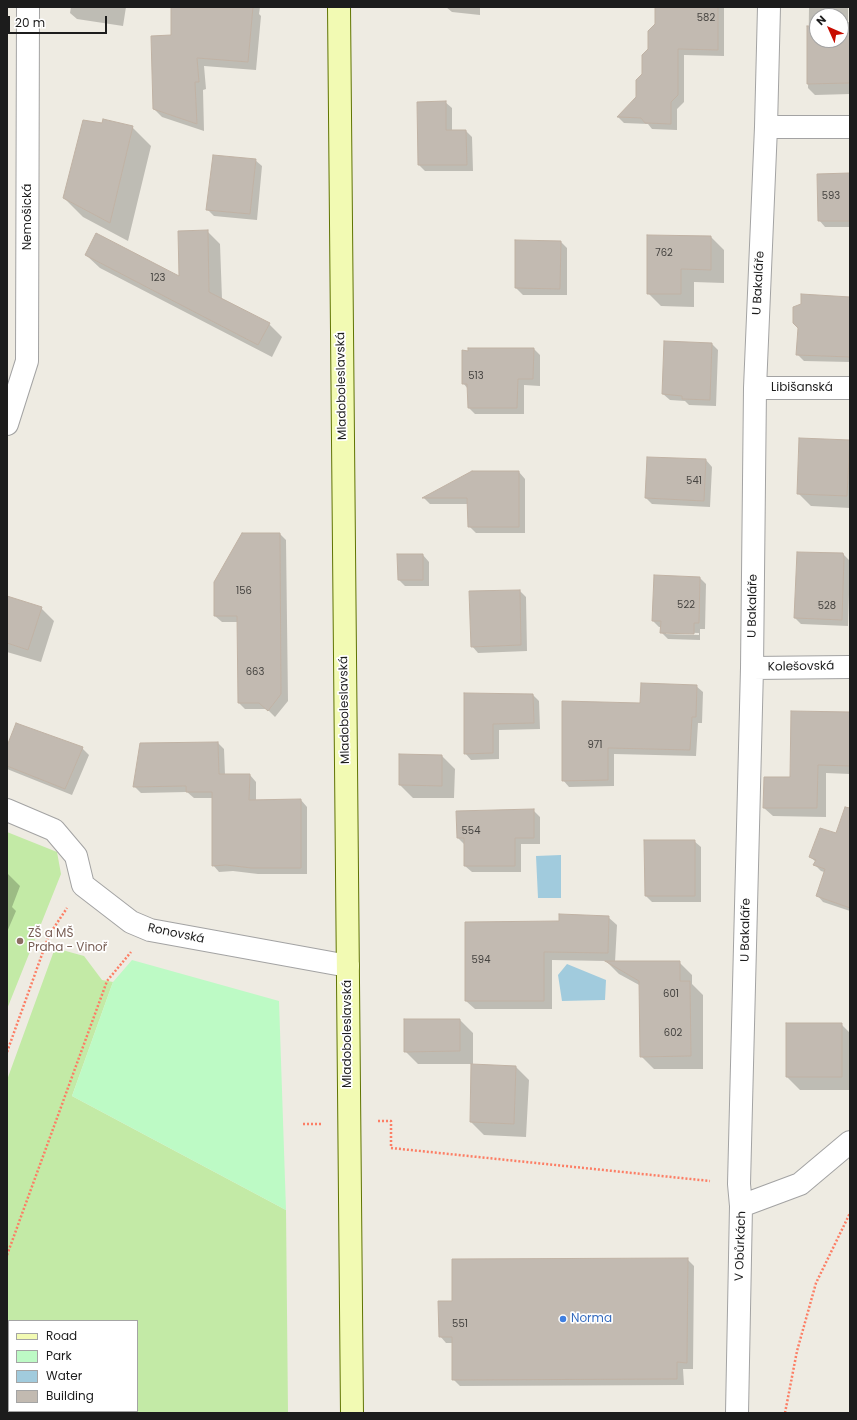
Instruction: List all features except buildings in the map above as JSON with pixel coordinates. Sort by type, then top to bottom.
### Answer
[{"type":"main road","name":"Mladoboleslavská","points":[[339,7],[352,1413]]},
{"type":"street","name":"Nemošická","points":[[7,424],[27,360],[28,7]]},
{"type":"street","name":"U Bakaláře","points":[[741,1206],[739,1184],[752,668],[755,388],[766,127],[769,7]]},
{"type":"street","points":[[766,127],[850,127]]},
{"type":"street","name":"Libišanská","points":[[755,388],[850,388]]},
{"type":"street","name":"Kolešovská","points":[[752,668],[850,667]]},
{"type":"street","points":[[7,810],[54,830],[76,856],[83,885]]},
{"type":"street","name":"Ronovská","points":[[83,885],[131,922],[150,930],[348,966]]},
{"type":"street","name":"V Obůrkách","points":[[738,1413],[741,1206],[800,1184],[850,1142]]},
{"type":"path","points":[[7,1052],[49,935],[83,885]]},
{"type":"path","points":[[7,1255],[107,981],[150,930]]},
{"type":"path","points":[[303,1124],[391,1121],[391,1148],[739,1184]]},
{"type":"path","points":[[785,1413],[797,1352],[816,1283],[850,1213]]},
{"type":"green space","name":"ZŠ a MŠ Praha - Vinoř","points":[[7,832],[57,852],[61,874],[7,1009]]},
{"type":"green space","points":[[55,948],[84,956],[102,980],[113,982],[72,1096],[286,1210],[288,1413],[7,1413],[7,1080]]},
{"type":"green space","points":[[132,960],[279,1001],[286,1210],[72,1096],[113,982]]},
{"type":"water","points":[[561,855],[561,898],[538,898],[536,856]]},
{"type":"water","points":[[567,964],[606,980],[605,1000],[562,1001],[558,975]]},
{"type":"place","name":"ZŠ a MŠ Praha - Vinoř","points":[[20,941]]},
{"type":"place","name":"Norma","points":[[563,1319]]}]
